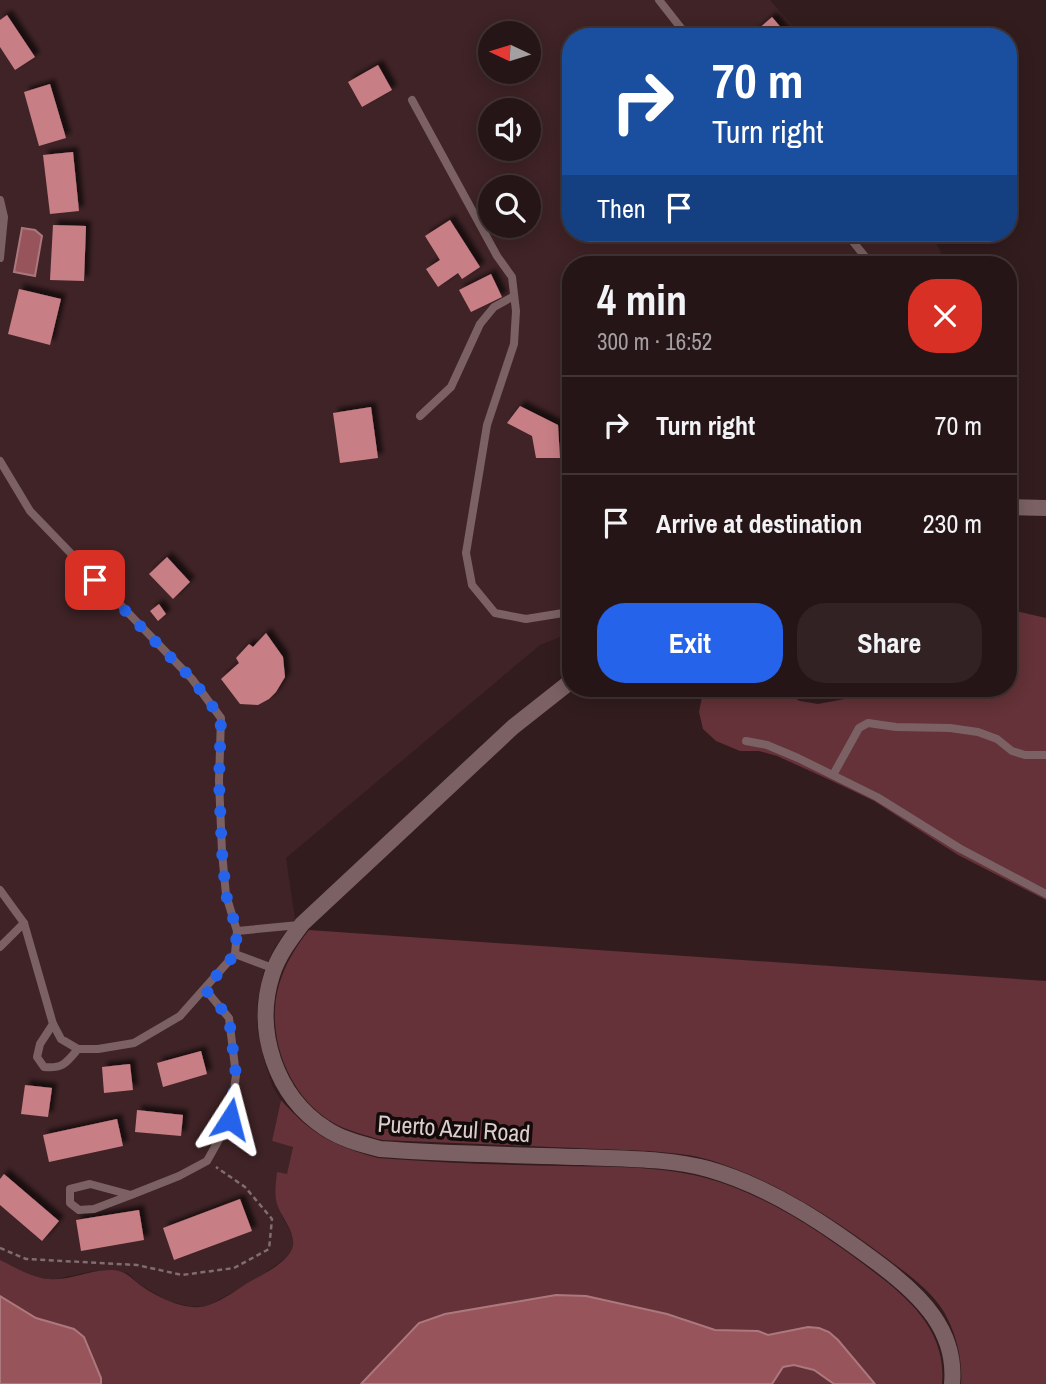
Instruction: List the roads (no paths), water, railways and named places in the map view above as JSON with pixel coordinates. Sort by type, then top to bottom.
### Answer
[{"type":"street","points":[[1017,507],[1046,508]]},
{"type":"street","name":"Puerto Azul Road","points":[[562,688],[513,727],[302,924],[275,969],[266,1004],[266,1025],[272,1058],[282,1083],[305,1112],[326,1129],[353,1142],[380,1149],[649,1160],[695,1166],[732,1177],[764,1191],[830,1229],[904,1283],[924,1301],[945,1338],[951,1356],[952,1384]]},
{"type":"lane","points":[[659,0],[681,28]]},
{"type":"lane","points":[[412,100],[497,256],[512,277],[514,344],[487,425],[466,552],[472,585],[495,613],[526,620],[562,614]]},
{"type":"lane","points":[[0,200],[4,217],[0,258]]},
{"type":"lane","points":[[853,242],[865,256]]},
{"type":"lane","points":[[420,416],[451,387],[480,324],[495,306],[514,296]]},
{"type":"lane","points":[[0,461],[30,511],[192,679],[221,718],[219,781],[222,852],[226,895],[237,931],[235,954],[180,1016],[134,1043],[98,1049],[78,1049],[61,1039],[52,1024],[24,923],[0,890]]},
{"type":"lane","points":[[833,775],[859,728],[868,723],[978,732],[997,739],[1012,751],[1025,755],[1046,755]]},
{"type":"lane","points":[[746,741],[767,745],[833,775],[901,810],[958,848],[1046,894]]},
{"type":"lane","points":[[0,947],[24,923]]},
{"type":"lane","points":[[237,931],[302,924]]},
{"type":"lane","points":[[235,954],[275,969]]},
{"type":"lane","points":[[131,1195],[90,1184],[70,1189],[70,1203],[79,1210],[94,1209],[131,1195],[179,1176],[207,1161],[230,1119],[236,1075],[229,1018],[205,989]]},
{"type":"lane","points":[[52,1024],[40,1044],[37,1057],[44,1067],[56,1068],[78,1049]]}]
